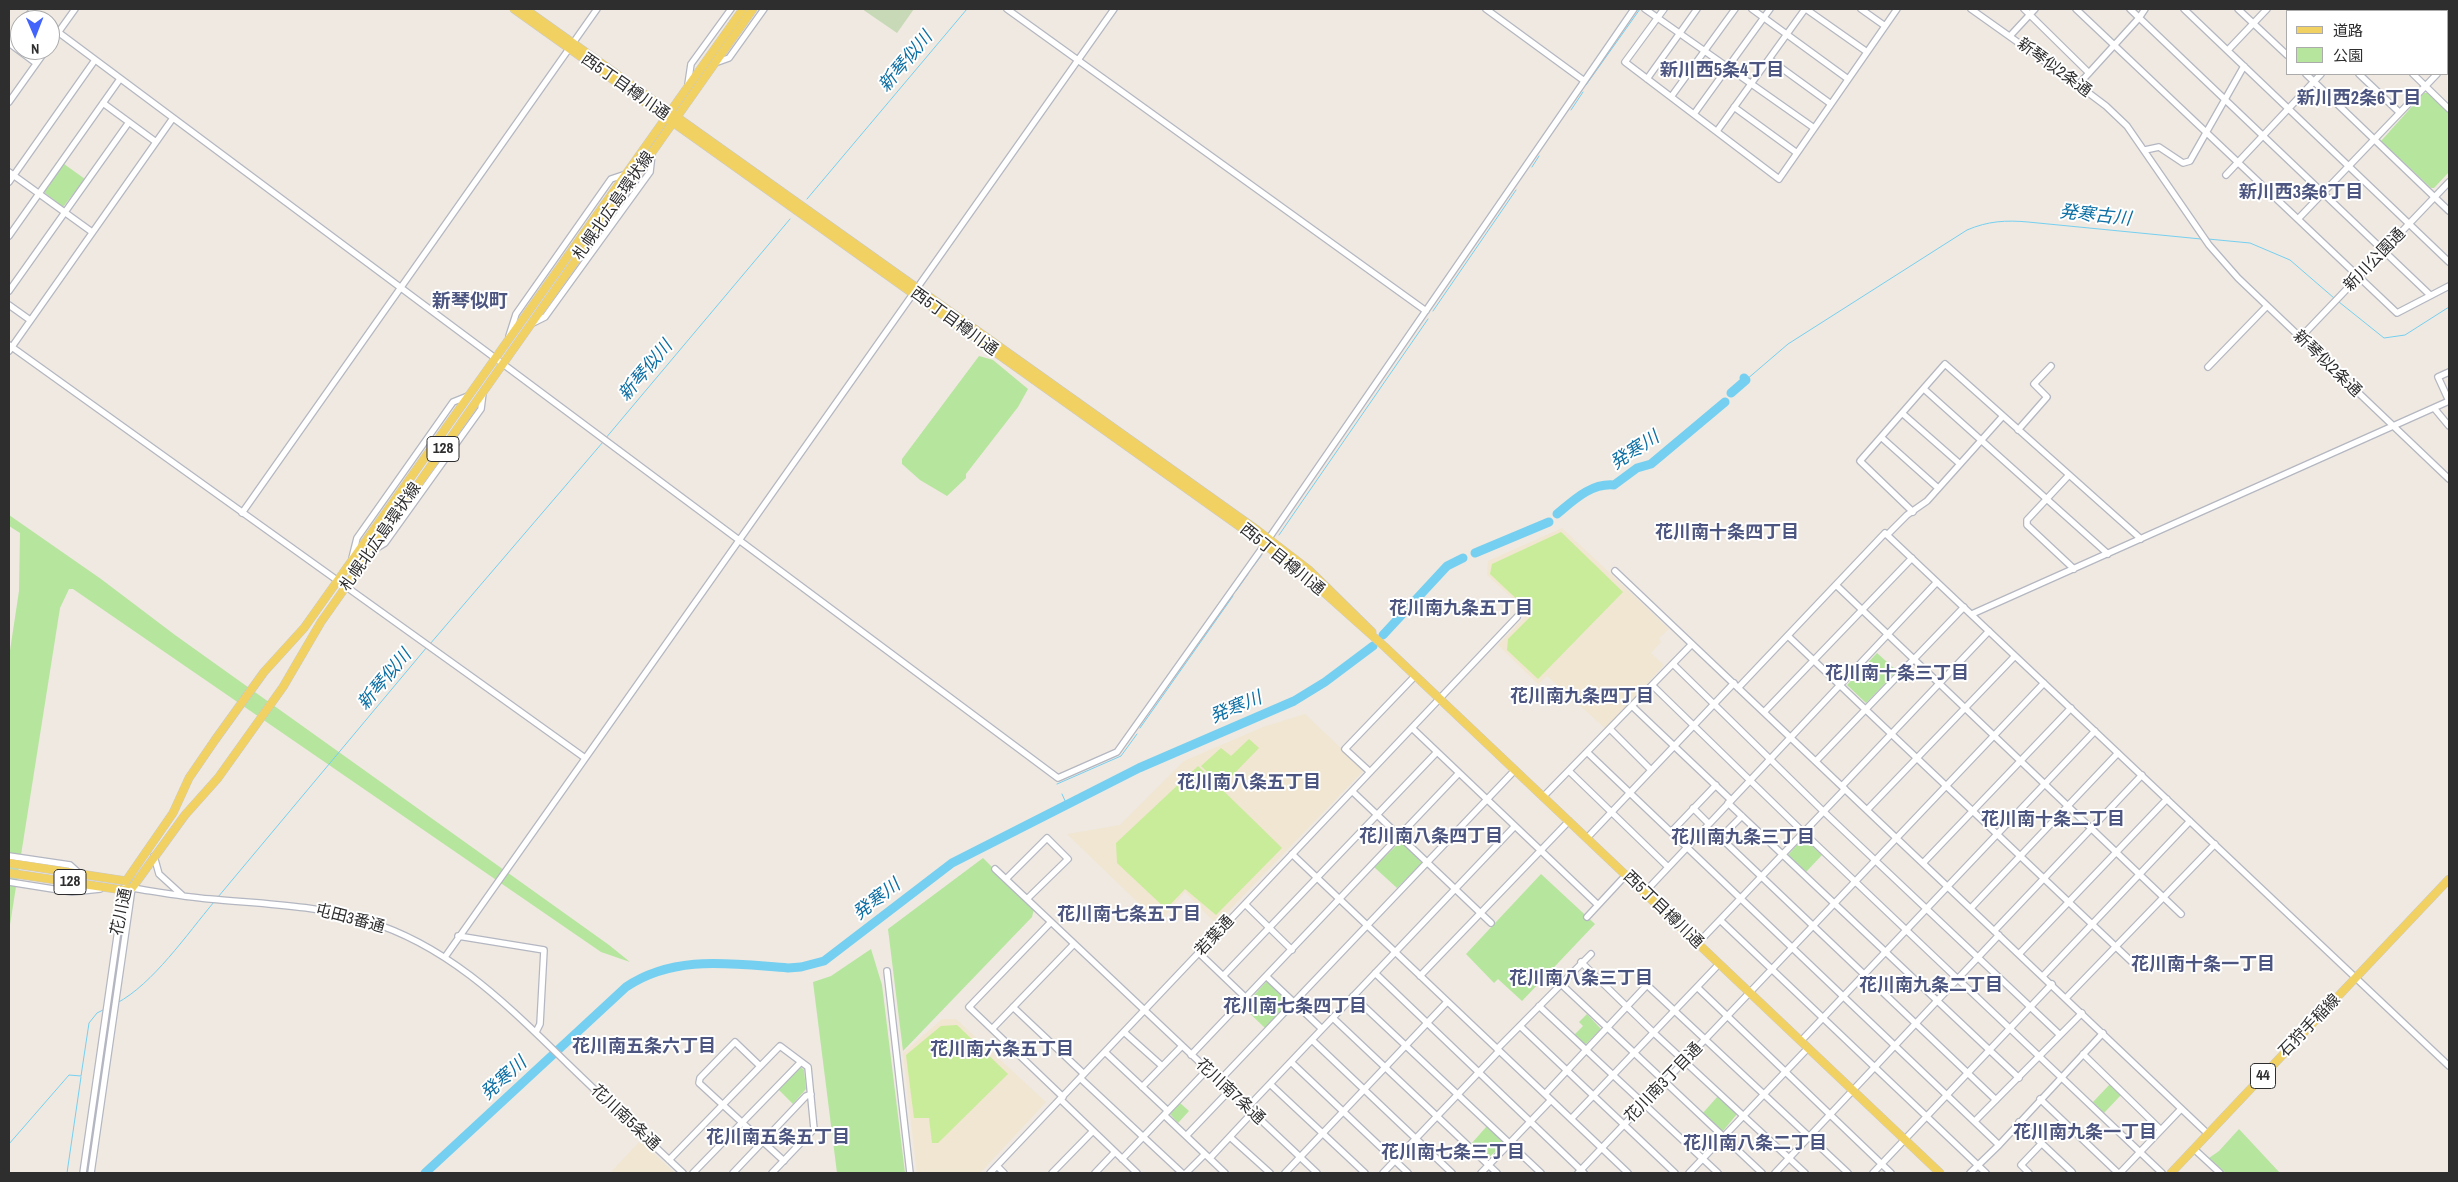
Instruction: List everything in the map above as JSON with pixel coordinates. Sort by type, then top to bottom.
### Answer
[{"type":"main road","name":"西5丁目樽川通","points":[[514,9],[572,45]]},
{"type":"main road","name":"西5丁目樽川通","points":[[525,9],[572,45],[1309,570],[1364,623],[1414,676],[1940,1173]]},
{"type":"main road","name":"札幌北広島環状線","points":[[132,888],[185,815],[218,778],[283,687],[316,629],[345,586],[652,152],[688,86],[743,9]]},
{"type":"main road","name":"札幌北広島環状線","points":[[126,881],[173,813],[190,778],[215,740],[264,672],[304,628],[626,174],[715,62],[753,9]]},
{"type":"main road","name":"128","points":[[9,863],[126,881]]},
{"type":"main road","name":"128","points":[[9,873],[123,890],[132,888]]},
{"type":"main road","name":"石狩手稲線","points":[[2171,1173],[2449,879]]},
{"type":"street","points":[[60,29],[75,9]]},
{"type":"street","points":[[242,513],[597,9]]},
{"type":"street","points":[[688,86],[691,64],[731,9]]},
{"type":"street","points":[[715,62],[728,58],[764,9]]},
{"type":"street","points":[[1007,9],[1426,311]]},
{"type":"street","points":[[445,957],[1114,9]]},
{"type":"street","points":[[1486,9],[1584,80]]},
{"type":"street","points":[[60,34],[1058,778],[1117,752],[1266,541],[1634,9]]},
{"type":"street","points":[[1645,9],[1814,128]]},
{"type":"street","points":[[1664,9],[1625,62],[1779,179],[1897,9]]},
{"type":"street","points":[[1647,79],[1698,9]]},
{"type":"street","points":[[1671,97],[1735,9]]},
{"type":"street","points":[[1752,9],[1848,79]]},
{"type":"street","points":[[1694,114],[1770,9]]},
{"type":"street","points":[[1717,131],[1806,9],[1867,52]]},
{"type":"street","points":[[1861,9],[1885,26]]},
{"type":"street","name":"新琴似2条通","points":[[1971,9],[2078,85],[2127,126],[2209,245],[2267,306],[2449,479]]},
{"type":"street","points":[[2024,9],[2089,73]]},
{"type":"street","points":[[2010,36],[2035,9]]},
{"type":"street","points":[[2076,9],[2396,313],[2449,286]]},
{"type":"street","points":[[2130,9],[2430,295]]},
{"type":"street","points":[[2078,85],[2139,18],[2144,9]]},
{"type":"street","points":[[2184,9],[2449,262]]},
{"type":"street","points":[[2238,9],[2286,54]]},
{"type":"street","points":[[2228,50],[2267,9]]},
{"type":"street","points":[[9,43],[36,63]]},
{"type":"street","points":[[1769,59],[1831,104]]},
{"type":"street","points":[[9,102],[38,60]]},
{"type":"street","points":[[9,182],[11,173],[95,60]]},
{"type":"street","points":[[2145,150],[2160,147],[2183,163],[2187,163],[2244,66]]},
{"type":"street","points":[[2307,75],[2449,211]]},
{"type":"street","points":[[2226,175],[2320,75]]},
{"type":"street","points":[[2360,75],[2399,112]]},
{"type":"street","points":[[2414,75],[2449,109]]},
{"type":"street","points":[[2298,219],[2436,75]]},
{"type":"street","points":[[9,236],[120,79]]},
{"type":"street","points":[[103,103],[156,142]]},
{"type":"street","points":[[1734,107],[1797,153]]},
{"type":"street","points":[[173,118],[10,348],[585,758]]},
{"type":"street","points":[[9,291],[128,122]]},
{"type":"street","points":[[11,173],[92,232]]},
{"type":"street","name":"新川公園通","points":[[2300,338],[2360,278],[2449,182]]},
{"type":"street","points":[[9,305],[30,320]]},
{"type":"street","points":[[2208,367],[2267,306]]},
{"type":"street","points":[[1914,512],[1860,461],[1945,364],[2141,539]]},
{"type":"street","points":[[2018,430],[2047,397],[2034,384],[2051,366]]},
{"type":"street","points":[[1972,614],[2449,401],[2438,377],[2449,372]]},
{"type":"street","points":[[1924,389],[2108,554]]},
{"type":"street","points":[[2434,408],[2449,426]]},
{"type":"street","points":[[1902,413],[1960,464]]},
{"type":"street","points":[[1587,838],[1714,704],[1788,636],[1886,534],[1907,515],[1914,512],[1938,488],[2003,416]]},
{"type":"street","points":[[1881,437],[1938,488]]},
{"type":"street","points":[[2069,475],[2027,520],[2027,525],[2074,569]]},
{"type":"street","points":[[1886,534],[2449,1066]]},
{"type":"street","points":[[1764,712],[1912,558]]},
{"type":"street","points":[[1615,571],[2082,1012],[2181,1110],[2208,1134]]},
{"type":"street","points":[[1644,892],[1938,582]]},
{"type":"street","points":[[1836,585],[2181,914]]},
{"type":"street","points":[[1816,761],[1964,607]]},
{"type":"street","name":"若葉通","points":[[990,1173],[1517,617]]},
{"type":"street","points":[[1698,944],[1823,811],[1891,734],[1989,631]]},
{"type":"street","points":[[1788,636],[2132,963]]},
{"type":"street","points":[[1544,797],[1692,644]]},
{"type":"street","points":[[1867,810],[2016,656]]},
{"type":"street","points":[[1672,664],[1823,811],[1876,859],[2060,1035]]},
{"type":"street","points":[[1370,772],[1345,749],[1414,676]]},
{"type":"street","name":"花川南3丁目通","points":[[1581,1172],[1896,837],[2044,683]]},
{"type":"street","points":[[1652,685],[1695,724],[1803,832],[2162,1173]]},
{"type":"street","points":[[1632,706],[1716,785],[1742,816],[2018,1078]]},
{"type":"street","points":[[1923,863],[2071,708]]},
{"type":"street","points":[[1412,728],[1598,905]]},
{"type":"street","points":[[1610,729],[1651,770]]},
{"type":"street","points":[[1801,1041],[2095,731]]},
{"type":"street","points":[[1224,975],[1437,752]]},
{"type":"street","points":[[1587,752],[1948,1094],[1999,1145]]},
{"type":"street","points":[[1971,908],[2118,753]]},
{"type":"street","points":[[1219,1081],[1515,770]]},
{"type":"street","points":[[1568,771],[1668,867]]},
{"type":"street","points":[[1191,1055],[1459,773]]},
{"type":"street","points":[[1775,1173],[1980,958],[1997,933],[2044,879],[2142,775]]},
{"type":"street","points":[[1671,832],[1716,785]]},
{"type":"street","points":[[1352,791],[1491,923]]},
{"type":"street","points":[[2019,954],[2167,799]]},
{"type":"street","points":[[1693,808],[1709,824]]},
{"type":"street","points":[[1742,816],[1722,836],[1723,840],[1969,1072],[1996,1100]]},
{"type":"street","points":[[1420,976],[1569,821]]},
{"type":"street","points":[[2043,976],[2190,821]]},
{"type":"street","points":[[1186,1173],[1230,1137],[1270,1084],[1515,826]]},
{"type":"street","points":[[1006,878],[1047,838],[1068,859],[1027,899]]},
{"type":"street","points":[[2066,998],[2215,844]]},
{"type":"street","points":[[1292,854],[1628,1173]]},
{"type":"street","points":[[9,856],[70,865],[81,874]]},
{"type":"street","points":[[154,856],[159,874],[182,895]]},
{"type":"street","name":"花川南7条通","points":[[995,868],[1317,1173]]},
{"type":"street","points":[[1587,917],[1626,875]]},
{"type":"street","name":"花川通","points":[[91,1173],[132,888],[126,881]]},
{"type":"street","name":"花川通","points":[[82,1173],[123,890],[126,881]]},
{"type":"street","points":[[9,882],[72,892],[107,888]]},
{"type":"street","name":"屯田3番通","points":[[132,888],[209,899],[274,903],[350,916],[393,931],[445,957],[477,979],[536,1032]]},
{"type":"street","points":[[1245,904],[1292,950]]},
{"type":"street","points":[[1720,920],[1986,1173]]},
{"type":"street","points":[[1051,922],[969,1007],[1137,1173]]},
{"type":"street","points":[[458,936],[544,950],[540,1024],[536,1032]]},
{"type":"street","points":[[992,1029],[1074,944]]},
{"type":"street","points":[[1199,953],[1246,998]]},
{"type":"street","points":[[1383,1173],[1520,1026],[1581,962],[1591,954]]},
{"type":"street","points":[[1581,962],[1654,1033],[1805,1173]]},
{"type":"street","points":[[1571,1119],[1720,964]]},
{"type":"street","points":[[887,971],[910,1173]]},
{"type":"street","points":[[1375,973],[1581,1172]]},
{"type":"street","points":[[1266,976],[1322,1029]]},
{"type":"street","points":[[1561,984],[1633,1054],[1762,1173]]},
{"type":"street","points":[[1873,1173],[2052,984]]},
{"type":"street","points":[[1545,1094],[1647,985],[1848,1173]]},
{"type":"street","points":[[1697,988],[1726,1018],[1891,1173]]},
{"type":"street","points":[[1353,996],[1541,1173]]},
{"type":"street","points":[[1285,1173],[1447,1002]]},
{"type":"street","points":[[1013,1006],[1143,1137],[1182,1173]]},
{"type":"street","points":[[1540,1006],[1718,1173]]},
{"type":"street","points":[[1975,1121],[2082,1012]]},
{"type":"street","points":[[1333,1018],[1497,1173]]},
{"type":"street","points":[[1520,1026],[1566,1072],[1675,1173]]},
{"type":"street","name":"花川南5条通","points":[[536,1032],[567,1064],[683,1173]]},
{"type":"street","points":[[1124,1032],[1162,1066]]},
{"type":"street","points":[[1970,1173],[1999,1145],[2103,1033]]},
{"type":"street","points":[[1312,1040],[1452,1173]]},
{"type":"street","points":[[760,1066],[735,1042],[700,1078],[700,1083],[784,1161]]},
{"type":"street","points":[[669,1160],[780,1046],[808,1067],[814,1129],[772,1173]]},
{"type":"street","points":[[1142,1087],[1182,1046]]},
{"type":"street","points":[[1689,1173],[1808,1048]]},
{"type":"street","points":[[1105,1052],[1142,1087],[1186,1136],[1225,1173]]},
{"type":"street","points":[[2083,1054],[2161,1130]]},
{"type":"street","points":[[693,1173],[800,1062]]},
{"type":"street","points":[[1291,1062],[1408,1173]]},
{"type":"street","points":[[1122,1159],[1207,1070]]},
{"type":"street","points":[[1270,1084],[1365,1173]]},
{"type":"street","points":[[1186,1136],[1230,1091]]},
{"type":"street","points":[[733,1173],[806,1096],[811,1094]]},
{"type":"street","points":[[1481,1173],[1551,1100]]},
{"type":"street","points":[[2040,1100],[2119,1173],[2181,1110]]},
{"type":"street","points":[[2019,1122],[2071,1173]]},
{"type":"street","points":[[1052,1173],[1093,1131]]},
{"type":"street","points":[[1230,1137],[1270,1173]]},
{"type":"street","points":[[2029,1173],[2020,1165],[2042,1143]]},
{"type":"street","points":[[2194,1149],[2220,1173]]},
{"type":"street","points":[[1095,1173],[1115,1152]]},
{"type":"street","points":[[997,1166],[1004,1173]]},
{"type":"shaded area","points":[[1562,528],[1669,629],[1659,638],[1661,642],[1651,653],[1664,665],[1606,729],[1547,676],[1538,684],[1498,645],[1525,617],[1522,607],[1487,575],[1488,561]]},
{"type":"shaded area","points":[[1305,714],[1364,770],[1216,924],[1185,892],[1159,923],[1067,834],[1120,825],[1184,761],[1263,727]]},
{"type":"shaded area","points":[[942,1019],[956,1019],[1046,1102],[980,1173],[917,1173],[903,1053]]},
{"type":"shaded area","points":[[640,1141],[675,1173],[610,1173]]},
{"type":"green space","points":[[862,9],[914,9],[897,33]]},
{"type":"green space","points":[[2424,93],[2428,93],[2449,114],[2449,172],[2434,188],[2431,188],[2381,141]]},
{"type":"green space","points":[[64,164],[85,179],[63,207],[45,191]]},
{"type":"green space","points":[[979,356],[993,360],[1028,389],[1018,407],[966,474],[966,478],[947,496],[920,480],[902,464],[902,459]]},
{"type":"green space","points":[[9,515],[101,579],[175,635],[609,945],[630,962],[601,952],[73,589],[69,589],[60,608],[9,931],[9,657],[19,591],[20,533],[9,526]]},
{"type":"green space","points":[[1561,532],[1623,592],[1538,679],[1507,650],[1508,639],[1530,617],[1523,605],[1490,574],[1492,564]]},
{"type":"green space","points":[[1877,653],[1897,671],[1866,703],[1847,685]]},
{"type":"green space","points":[[1249,739],[1259,748],[1222,786],[1201,766],[1221,748],[1231,756]]},
{"type":"green space","points":[[1198,766],[1282,848],[1216,915],[1185,889],[1166,909],[1117,863],[1116,843]]},
{"type":"green space","points":[[1803,838],[1822,855],[1806,872],[1788,855]]},
{"type":"green space","points":[[1401,841],[1422,863],[1397,888],[1374,867]]},
{"type":"green space","points":[[983,858],[1034,909],[1032,917],[903,1051],[888,929]]},
{"type":"green space","points":[[1541,874],[1595,924],[1522,1001],[1498,979],[1494,983],[1466,954]]},
{"type":"green space","points":[[871,949],[882,985],[905,1173],[837,1173],[813,982],[831,976]]},
{"type":"green space","points":[[1266,982],[1288,1003],[1265,1028],[1243,1007]]},
{"type":"green space","points":[[1587,1014],[1601,1029],[1585,1045],[1574,1035],[1583,1026],[1579,1022]]},
{"type":"green space","points":[[957,1025],[1008,1074],[938,1143],[932,1143],[929,1118],[914,1118],[906,1055],[941,1026]]},
{"type":"green space","points":[[801,1067],[804,1070],[806,1089],[793,1104],[778,1089]]},
{"type":"green space","points":[[2110,1084],[2121,1095],[2104,1113],[2093,1102]]},
{"type":"green space","points":[[1718,1096],[1737,1114],[1723,1131],[1720,1131],[1702,1114]]},
{"type":"green space","points":[[1180,1103],[1189,1111],[1178,1123],[1169,1113]]},
{"type":"green space","points":[[1487,1126],[1503,1142],[1502,1146],[1487,1159],[1471,1144]]},
{"type":"green space","points":[[2239,1129],[2280,1173],[2226,1173],[2209,1158],[2219,1151]]},
{"type":"waterway","name":"新琴似川","points":[[807,199],[967,9]]},
{"type":"waterway","points":[[1586,85],[1640,9]]},
{"type":"waterway","points":[[1571,110],[1583,92]]},
{"type":"waterway","points":[[1532,167],[1539,156]]},
{"type":"waterway","points":[[1433,311],[1516,190]]},
{"type":"waterway","name":"新琴似川","points":[[605,439],[790,219]]},
{"type":"waterway","name":"発寒古川","points":[[1746,380],[1788,344],[1967,230],[1975,227],[1997,222],[2020,221],[2201,239]]},
{"type":"waterway","name":"発寒古川","points":[[2208,239],[2250,243],[2290,260],[2334,298]]},
{"type":"waterway","name":"発寒古川","points":[[2339,302],[2384,338],[2405,335],[2449,307]]},
{"type":"waterway","points":[[1279,535],[1428,319]]},
{"type":"waterway","name":"発寒川","points":[[1731,393],[1746,380],[1744,378]]},
{"type":"waterway","name":"発寒川","points":[[1557,514],[1583,493],[1598,487],[1614,485],[1637,468],[1651,464],[1725,402]]},
{"type":"waterway","name":"新琴似川","points":[[430,644],[603,442]]},
{"type":"waterway","name":"発寒川","points":[[1475,553],[1549,522]]},
{"type":"waterway","points":[[1252,568],[1261,556]]},
{"type":"waterway","name":"発寒川","points":[[1383,635],[1447,566],[1463,558]]},
{"type":"waterway","points":[[1236,591],[1248,574]]},
{"type":"waterway","points":[[1140,728],[1233,596]]},
{"type":"waterway","name":"発寒川","points":[[425,1173],[626,987],[645,977],[684,965],[725,964],[788,968],[824,961],[952,863],[1139,768],[1294,701],[1325,682],[1373,646]]},
{"type":"waterway","name":"新琴似川","points":[[218,897],[427,647]]},
{"type":"waterway","points":[[1057,784],[1121,756],[1137,734]]},
{"type":"waterway","points":[[1062,794],[1066,803]]},
{"type":"waterway","name":"新琴似川","points":[[117,1003],[144,984],[181,943],[214,902]]},
{"type":"waterway","name":"新琴似川","points":[[9,1144],[69,1075],[81,1076],[89,1023],[97,1013],[105,1009]]},
{"type":"waterway","points":[[67,1173],[81,1077]]},
{"type":"district","name":"新川西5条4丁目","points":[[1722,71]]},
{"type":"district","name":"新川西2条6丁目","points":[[2359,99]]},
{"type":"district","name":"新川西3条6丁目","points":[[2301,193]]},
{"type":"district","name":"新琴似町","points":[[470,302]]},
{"type":"district","name":"花川南十条四丁目","points":[[1727,533]]},
{"type":"district","name":"花川南九条五丁目","points":[[1461,609]]},
{"type":"district","name":"花川南十条三丁目","points":[[1897,674]]},
{"type":"district","name":"花川南九条四丁目","points":[[1582,697]]},
{"type":"district","name":"花川南八条五丁目","points":[[1249,783]]},
{"type":"district","name":"花川南十条二丁目","points":[[2053,820]]},
{"type":"district","name":"花川南八条四丁目","points":[[1431,837]]},
{"type":"district","name":"花川南九条三丁目","points":[[1743,838]]},
{"type":"district","name":"花川南七条五丁目","points":[[1129,915]]},
{"type":"district","name":"花川南十条一丁目","points":[[2203,965]]},
{"type":"district","name":"花川南八条三丁目","points":[[1581,979]]},
{"type":"district","name":"花川南九条二丁目","points":[[1931,986]]},
{"type":"district","name":"花川南七条四丁目","points":[[1295,1007]]},
{"type":"district","name":"花川南五条六丁目","points":[[644,1047]]},
{"type":"district","name":"花川南六条五丁目","points":[[1002,1050]]},
{"type":"district","name":"花川南九条一丁目","points":[[2085,1133]]},
{"type":"district","name":"花川南五条五丁目","points":[[778,1138]]},
{"type":"district","name":"花川南八条二丁目","points":[[1755,1144]]},
{"type":"district","name":"花川南七条三丁目","points":[[1453,1153]]}]
